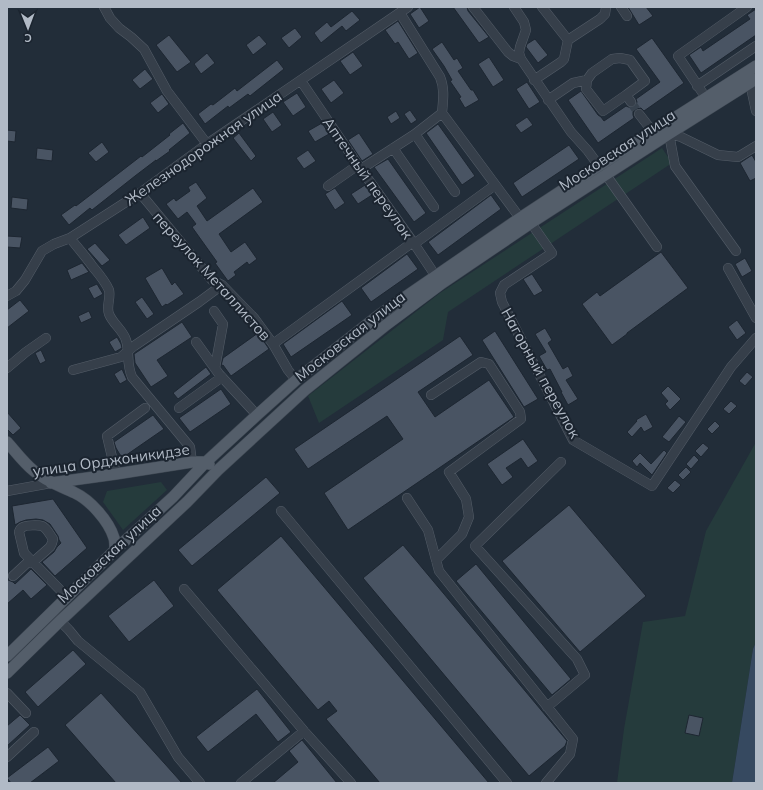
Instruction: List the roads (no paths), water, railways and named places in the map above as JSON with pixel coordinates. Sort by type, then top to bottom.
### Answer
[{"type":"main road","name":"Московская улица","points":[[7,673],[187,502],[218,470],[305,390],[380,330],[441,284],[531,223],[653,132],[756,66]]},
{"type":"main road","name":"Московская улица","points":[[7,656],[115,550],[173,497],[206,462],[257,415],[296,380],[378,315],[520,218],[602,170],[669,134],[753,81]]},
{"type":"main road","points":[[7,442],[34,471],[51,483],[75,493],[93,506],[102,516],[110,529],[114,539],[115,550]]},
{"type":"main road","name":"улица Орджоникидзе","points":[[51,483],[192,462],[206,462],[218,470]]},
{"type":"street","points":[[104,7],[110,18],[119,28],[144,49],[167,91],[207,144]]},
{"type":"street","name":"Железнодорожная улица","points":[[7,296],[16,291],[25,280],[42,251],[54,244],[70,238],[140,193],[207,144],[408,7]]},
{"type":"street","points":[[473,7],[508,52],[521,59]]},
{"type":"street","points":[[514,7],[524,22],[526,30],[520,47],[519,53],[521,59],[571,132],[588,151],[657,247]]},
{"type":"street","points":[[542,7],[568,40]]},
{"type":"street","points":[[534,80],[564,59],[568,40],[600,19],[605,14],[606,7]]},
{"type":"street","points":[[621,7],[627,16]]},
{"type":"street","points":[[706,98],[678,56],[747,7]]},
{"type":"street","points":[[400,13],[443,84],[444,94],[442,113],[520,218]]},
{"type":"street","points":[[697,86],[756,46]]},
{"type":"street","points":[[548,100],[573,83],[587,80],[592,73],[612,59],[620,58],[630,60],[645,81],[628,99],[603,111],[586,89],[587,80]]},
{"type":"street","name":"Аптечный переулок","points":[[301,81],[435,275]]},
{"type":"street","points":[[753,81],[756,111]]},
{"type":"street","points":[[328,186],[415,134],[442,113]]},
{"type":"street","points":[[639,114],[653,132]]},
{"type":"street","points":[[415,134],[456,192]]},
{"type":"street","points":[[736,251],[675,166],[669,134],[681,137],[718,155],[738,157],[756,146]]},
{"type":"street","points":[[393,148],[434,206]]},
{"type":"street","points":[[272,344],[495,185]]},
{"type":"street","name":"переулок Металлистов","points":[[140,193],[212,280],[222,285],[254,318],[296,380]]},
{"type":"street","name":"Нагорный переулок","points":[[531,223],[552,253],[504,284],[500,293],[502,302],[574,440],[652,486],[731,367],[756,338]]},
{"type":"street","points":[[70,238],[105,282],[110,292],[107,307],[110,316],[123,333],[126,341],[128,364],[132,376],[190,447],[192,462]]},
{"type":"street","points":[[728,268],[756,318]]},
{"type":"street","points":[[73,370],[121,357],[134,346],[222,285]]},
{"type":"street","points":[[214,311],[223,324],[215,368]]},
{"type":"street","points":[[7,368],[46,338]]},
{"type":"street","points":[[196,342],[222,377],[257,415]]},
{"type":"street","points":[[431,395],[481,362],[489,364],[520,412],[521,420],[449,472],[466,499],[469,517],[462,534],[436,560]]},
{"type":"street","points":[[179,408],[222,377]]},
{"type":"street","points":[[116,474],[107,436],[145,408]]},
{"type":"street","points":[[547,706],[584,676],[582,670],[577,659],[475,546],[561,462]]},
{"type":"street","name":"улица Орджоникидзе","points":[[7,491],[51,483]]},
{"type":"street","points":[[408,498],[428,530],[439,571],[573,739],[570,754],[546,783]]},
{"type":"street","points":[[281,511],[507,783]]},
{"type":"street","points":[[13,576],[27,563],[33,562],[67,597]]},
{"type":"street","points":[[184,589],[351,783]]},
{"type":"street","points":[[60,621],[78,641],[140,692],[178,757],[200,783]]},
{"type":"street","points":[[7,693],[26,713]]},
{"type":"street","points":[[241,783],[304,730]]},
{"type":"street","points":[[7,757],[34,732]]},
{"type":"water","points":[[756,642],[756,783],[732,783],[753,649]]},
{"type":"tunnel","points":[[631,102],[639,114]]}]
